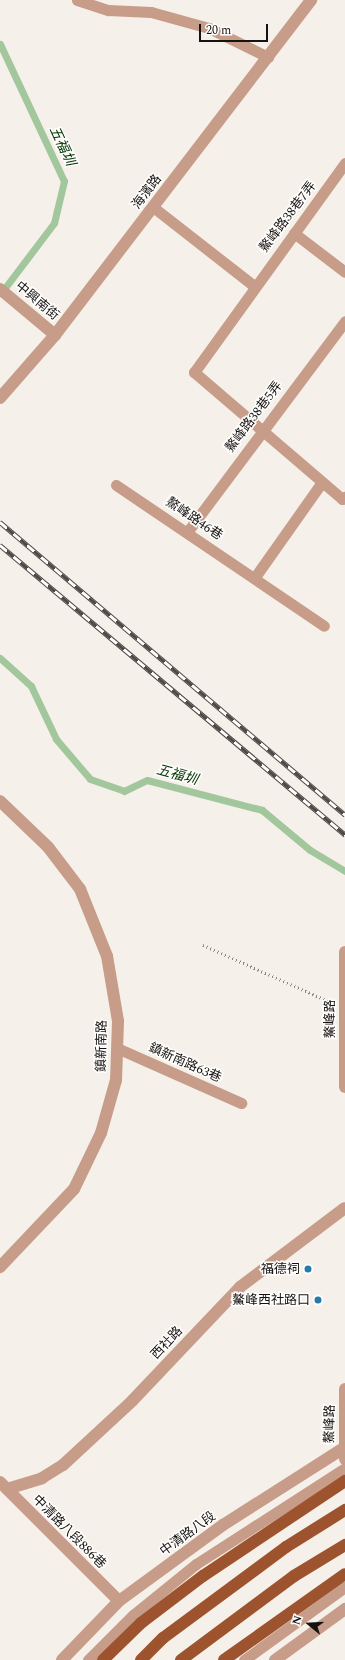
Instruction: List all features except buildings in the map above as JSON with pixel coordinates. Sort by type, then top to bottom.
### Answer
[{"type":"main road","points":[[103,1660],[141,1623],[204,1576],[345,1481]]},
{"type":"main road","points":[[141,1660],[163,1638],[230,1588],[345,1510]]},
{"type":"main road","points":[[181,1660],[294,1576],[345,1545]]},
{"type":"main road","points":[[224,1660],[345,1574]]},
{"type":"street","name":"海濱路","points":[[0,398],[55,335],[311,0]]},
{"type":"street","name":"中興南街","points":[[0,288],[55,335]]},
{"type":"street","name":"鎮新南路","points":[[0,801],[48,847],[80,889],[107,956],[118,1021],[116,1080],[101,1134],[74,1189],[0,1267]]},
{"type":"street","name":"鰲峰路","points":[[345,952],[343,1008],[345,1086]]},
{"type":"street","name":"西社路","points":[[3,1485],[42,1478],[63,1465],[132,1401],[240,1287],[345,1208]]},
{"type":"street","name":"鰲峰路","points":[[344,1454],[345,1389]]},
{"type":"street","name":"中清路八段","points":[[62,1660],[119,1601],[223,1525],[344,1454]]},
{"type":"street","name":"中清路八段886巷","points":[[3,1485],[119,1601]]},
{"type":"street","points":[[275,1660],[345,1609]]},
{"type":"lane","points":[[77,0],[108,10],[151,12],[209,28],[268,57]]},
{"type":"lane","name":"鰲峰路38巷7弄","points":[[261,430],[194,372],[254,286],[345,163]]},
{"type":"lane","points":[[152,207],[254,286]]},
{"type":"lane","points":[[294,233],[345,272]]},
{"type":"lane","name":"鰲峰路38巷5弄","points":[[188,531],[261,430],[345,321]]},
{"type":"lane","points":[[261,430],[342,499],[345,497]]},
{"type":"lane","points":[[255,577],[322,482]]},
{"type":"lane","name":"鰲峰路46巷","points":[[116,485],[188,531],[324,626]]},
{"type":"lane","name":"鎮新南路63巷","points":[[117,1048],[241,1103]]},
{"type":"lane","points":[[88,1660],[133,1615],[196,1564],[345,1468]]},
{"type":"lane","points":[[244,1660],[345,1587]]},
{"type":"path","points":[[203,945],[343,1008]]},
{"type":"waterway","name":"五福圳","points":[[0,44],[64,181],[54,223],[1,293]]},
{"type":"waterway","name":"五福圳","points":[[0,658],[31,686],[56,739],[90,779],[124,791],[147,780],[262,810],[310,850],[345,871]]},
{"type":"railway","points":[[0,522],[345,815]]},
{"type":"railway","points":[[0,545],[345,835]]},
{"type":"place","name":"福德祠","points":[[308,1269]]},
{"type":"place","name":"鰲峰西社路口","points":[[318,1300]]}]
